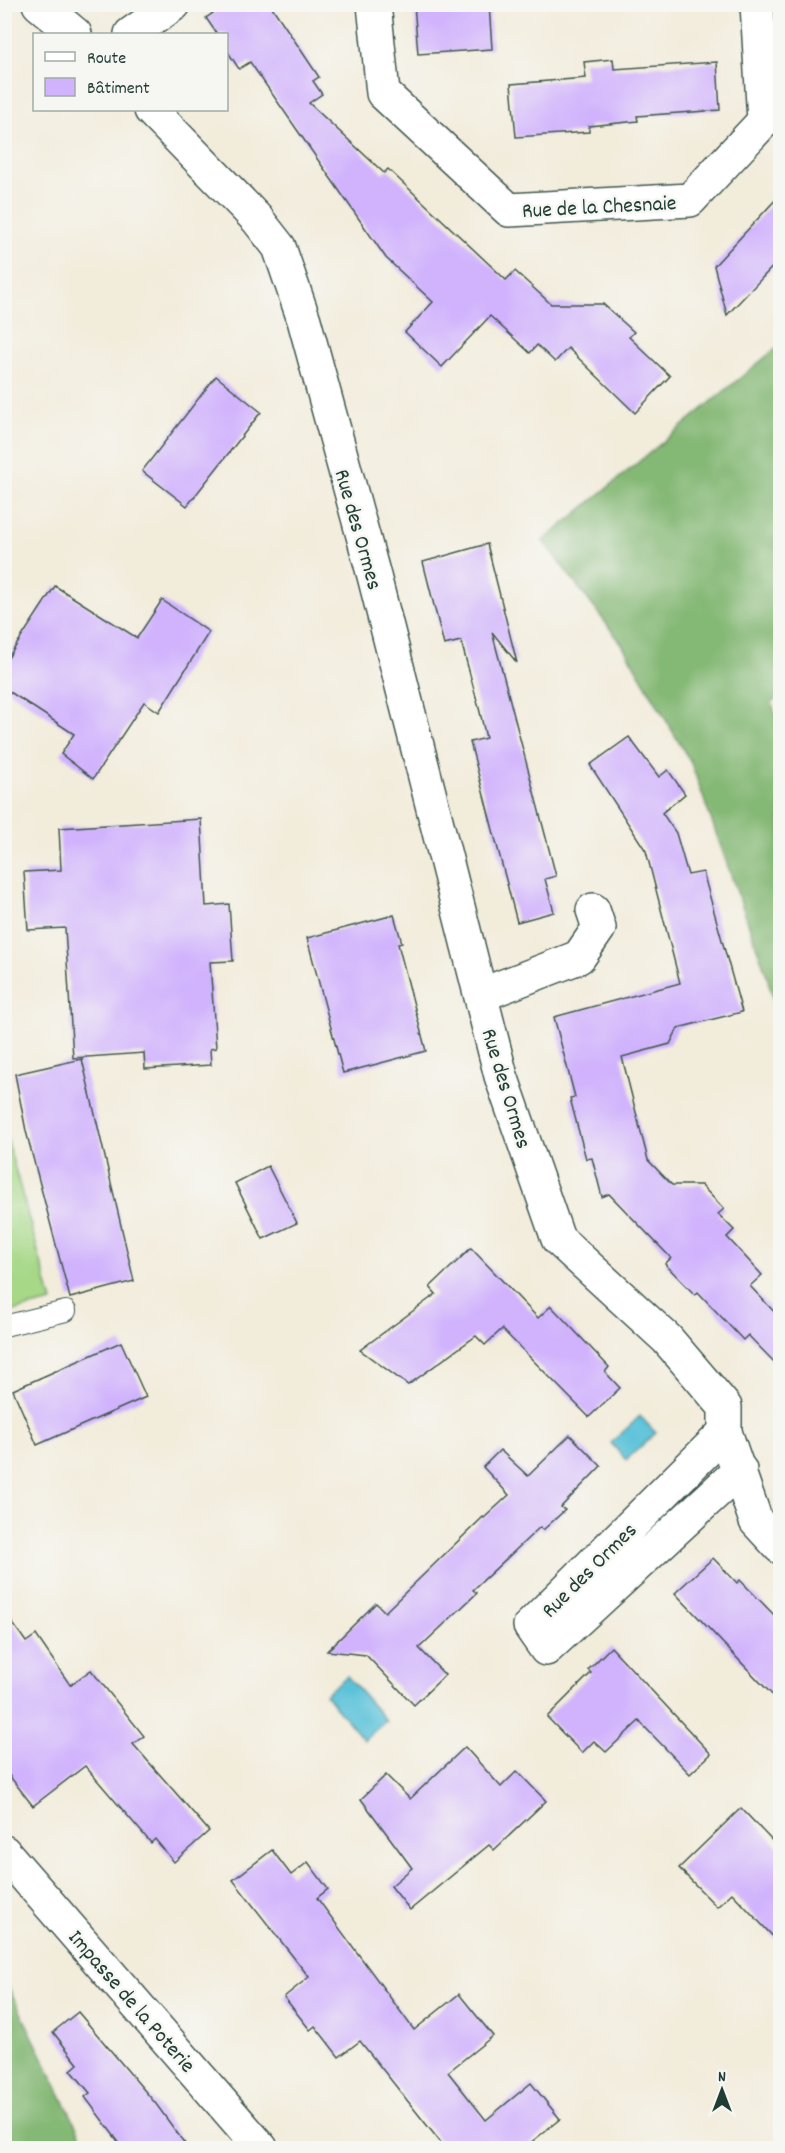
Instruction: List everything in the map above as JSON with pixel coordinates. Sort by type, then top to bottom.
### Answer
[{"type":"street","points":[[39,4],[74,33]]},
{"type":"street","points":[[132,33],[174,4]]},
{"type":"street","name":"Rue de la Chesnaie","points":[[374,4],[383,93],[509,210],[690,200],[764,121],[757,4]]},
{"type":"street","name":"Rue des Ormes","points":[[152,111],[257,219],[279,247],[304,320],[374,576],[501,1076],[558,1239],[667,1339],[725,1407],[725,1432],[756,1521],[780,1547]]},
{"type":"street","points":[[481,995],[579,957],[599,928],[593,910]]},
{"type":"street","name":"Rue des Ormes","points":[[725,1432],[530,1626],[546,1649],[740,1470]]},
{"type":"street","name":"Impasse de la Poterie","points":[[4,1852],[261,2148]]},
{"type":"lane","points":[[4,1326],[66,1311]]},
{"type":"green space","points":[[780,345],[780,696],[772,702],[780,735],[780,1024],[766,973],[691,763],[622,644],[543,541]]},
{"type":"green space","points":[[4,1129],[52,1302],[5,1313],[4,1313]]},
{"type":"green space","points":[[5,1980],[87,2148],[5,2148]]},
{"type":"water","points":[[640,1416],[656,1433],[626,1460],[611,1443]]},
{"type":"water","points":[[347,1676],[386,1721],[364,1740],[325,1694]]},
{"type":"building","points":[[226,4],[270,4],[319,77],[313,81],[322,94],[309,103],[384,173],[388,169],[506,280],[515,271],[551,304],[603,304],[634,332],[629,337],[670,376],[635,413],[568,348],[555,362],[537,345],[530,353],[490,316],[442,367],[405,332],[433,302],[386,258],[250,62],[239,69],[228,52],[228,33],[216,33],[206,18]]},
{"type":"building","points":[[414,4],[489,4],[492,49],[418,54]]},
{"type":"building","points":[[613,59],[614,69],[717,62],[720,110],[637,116],[638,121],[589,126],[589,132],[516,137],[511,84],[586,78],[584,62]]},
{"type":"building","points":[[780,195],[780,259],[727,315],[714,266]]},
{"type":"building","points":[[216,376],[261,412],[187,506],[142,471]]},
{"type":"building","points":[[487,544],[517,663],[492,632],[556,876],[545,879],[554,912],[517,922],[470,742],[486,738],[480,712],[461,641],[444,645],[423,562]]},
{"type":"building","points":[[55,586],[137,638],[162,600],[209,632],[159,712],[144,702],[93,779],[61,754],[74,734],[4,688],[4,664]]},
{"type":"building","points":[[629,737],[659,777],[668,770],[685,794],[662,813],[676,833],[688,875],[703,872],[742,1012],[678,1028],[670,1044],[622,1057],[648,1160],[672,1185],[701,1185],[724,1209],[718,1214],[734,1230],[727,1237],[762,1275],[750,1286],[780,1318],[780,1368],[748,1335],[743,1340],[698,1292],[695,1295],[665,1264],[671,1258],[609,1194],[602,1197],[592,1158],[586,1159],[570,1098],[575,1097],[554,1017],[680,983],[646,851],[590,765]]},
{"type":"building","points":[[201,819],[206,906],[229,904],[233,961],[210,962],[216,1048],[210,1049],[211,1065],[145,1069],[144,1053],[73,1058],[65,928],[28,930],[24,872],[61,870],[59,828]]},
{"type":"building","points":[[394,915],[402,943],[398,944],[426,1051],[343,1073],[307,938]]},
{"type":"building","points":[[82,1059],[134,1281],[70,1298],[26,1131],[15,1074]]},
{"type":"building","points":[[268,1166],[297,1223],[263,1239],[235,1183]]},
{"type":"building","points":[[471,1248],[538,1318],[551,1306],[609,1367],[605,1372],[620,1388],[589,1417],[502,1329],[485,1345],[476,1336],[408,1385],[360,1350],[436,1294],[430,1287]]},
{"type":"building","points":[[121,1342],[146,1397],[37,1445],[13,1390]]},
{"type":"building","points":[[570,1435],[601,1466],[561,1507],[565,1510],[543,1530],[540,1527],[473,1590],[477,1593],[419,1648],[445,1675],[414,1705],[366,1655],[327,1651],[376,1603],[385,1612],[483,1517],[509,1495],[483,1467],[500,1450],[528,1476]]},
{"type":"building","points":[[713,1558],[737,1583],[740,1580],[780,1621],[780,1703],[675,1593]]},
{"type":"building","points":[[4,1611],[26,1642],[36,1635],[70,1685],[91,1670],[144,1736],[133,1744],[209,1831],[174,1862],[155,1839],[151,1843],[85,1766],[33,1806],[4,1769]]},
{"type":"building","points":[[611,1647],[711,1754],[690,1774],[639,1721],[606,1752],[594,1741],[582,1753],[547,1717],[591,1673],[588,1670]]},
{"type":"building","points":[[465,1747],[501,1787],[517,1771],[546,1801],[494,1850],[489,1845],[410,1910],[391,1886],[412,1868],[361,1799],[386,1775],[410,1799]]},
{"type":"building","points":[[741,1808],[780,1849],[780,1944],[732,1893],[717,1907],[679,1868]]},
{"type":"building","points":[[272,1850],[291,1875],[308,1862],[328,1889],[317,1898],[414,2030],[459,1994],[493,2036],[448,2072],[486,2120],[531,2083],[560,2119],[524,2148],[445,2148],[360,2041],[339,2057],[315,2026],[310,2030],[284,1997],[309,1977],[233,1880]]},
{"type":"building","points":[[78,2012],[156,2104],[188,2148],[123,2148],[85,2097],[90,2093],[71,2070],[78,2064],[53,2032]]}]
